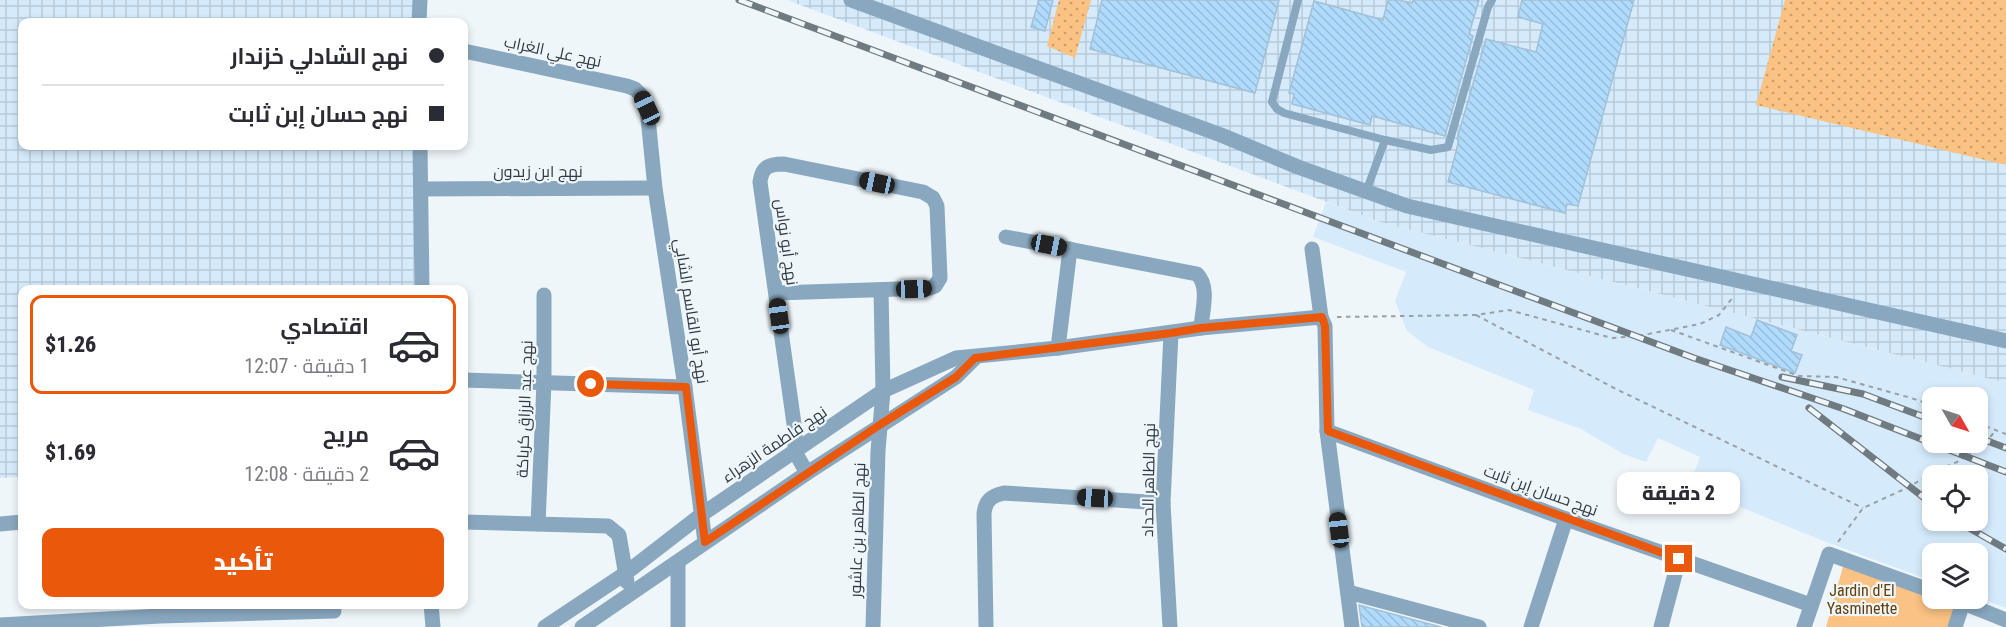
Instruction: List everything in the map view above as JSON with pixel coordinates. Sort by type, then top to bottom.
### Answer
[{"type":"street","points":[[419,18],[420,0]]},
{"type":"street","points":[[851,0],[1221,135],[1298,167],[1407,206],[2006,341]]},
{"type":"street","name":"نهج علي الغراب","points":[[468,52],[635,89]]},
{"type":"street","name":"نهج أبو القاسم الشابي","points":[[635,89],[641,95],[647,108],[655,188],[686,387],[705,542]]},
{"type":"street","points":[[420,150],[422,285]]},
{"type":"street","name":"نهج أبو نواس","points":[[795,452],[795,431],[760,182],[761,172],[767,167],[784,164],[923,192],[933,198],[938,206],[940,278],[935,286],[881,290]]},
{"type":"street","name":"نهج ابن زيدون","points":[[421,189],[655,188]]},
{"type":"street","points":[[1006,237],[1197,274],[1202,278],[1204,286],[1201,328]]},
{"type":"street","points":[[1058,348],[1070,249]]},
{"type":"street","points":[[1312,249],[1325,326],[1328,431],[1352,627]]},
{"type":"street","points":[[776,292],[881,290]]},
{"type":"street","name":"نهج الطاهر بن عاشور","points":[[873,627],[882,391],[881,290]]},
{"type":"street","name":"نهج عبد الرزاق كرباكة","points":[[538,524],[544,382],[544,295]]},
{"type":"street","name":"نهج فاطمة الزهراء","points":[[545,627],[626,573],[701,515],[882,391],[956,358],[975,358],[1058,348],[1201,328],[1322,317]]},
{"type":"street","name":"نهج الطاهر الحداد","points":[[1170,627],[1163,503],[1171,333]]},
{"type":"street","points":[[582,627],[807,473],[956,377],[975,358]]},
{"type":"street","points":[[468,380],[686,387]]},
{"type":"street","points":[[795,431],[812,440],[825,461]]},
{"type":"street","name":"نهج حسان إبن ثابت","points":[[1328,431],[1566,519],[1811,604]]},
{"type":"street","points":[[795,452],[807,473]]},
{"type":"street","points":[[986,627],[984,514],[989,499],[1004,493],[1163,503]]},
{"type":"street","points":[[1531,627],[1566,519]]},
{"type":"street","points":[[0,524],[18,522]]},
{"type":"street","points":[[468,522],[608,526],[618,535],[629,593]]},
{"type":"street","points":[[1804,627],[1829,554],[1922,587]]},
{"type":"street","points":[[1661,627],[1679,559]]},
{"type":"street","points":[[678,562],[678,627]]},
{"type":"street","points":[[1347,592],[1479,627]]},
{"type":"street","points":[[429,625],[431,609]]},
{"type":"street","points":[[1955,627],[1956,609]]},
{"type":"street","points":[[1978,609],[2006,620]]},
{"type":"street","points":[[0,625],[160,616],[236,621],[334,614]]},
{"type":"lane","points":[[1298,0],[1272,102],[1277,109],[1284,113],[1385,140],[1431,150],[1448,147],[1490,2]]},
{"type":"lane","points":[[1366,192],[1385,140]]},
{"type":"path","points":[[1322,317],[1476,315],[1509,310],[1612,338],[1638,336],[1700,324],[1719,315],[1746,282]]},
{"type":"path","points":[[1476,315],[1616,389],[1863,508]]},
{"type":"path","points":[[1668,329],[1799,376],[1836,377],[1922,402]]},
{"type":"path","points":[[1988,427],[2006,434]]},
{"type":"path","points":[[1829,554],[1863,508],[1957,462],[1987,441],[1996,430]]},
{"type":"shaded area","points":[[0,0],[417,0],[417,18],[18,18],[18,150],[416,150],[414,285],[18,285],[18,477],[0,478]]},
{"type":"shaded area","points":[[787,0],[2006,0],[2006,383],[1380,222]]},
{"type":"shaded area","points":[[1326,202],[1380,222],[2006,383],[2006,608],[1988,601],[1988,543],[1922,543],[1922,577],[1826,542],[1689,486],[1700,457],[1658,438],[1646,462],[1623,454],[1581,429],[1528,410],[1534,390],[1428,347],[1407,331],[1395,301],[1406,272],[1313,237]]},
{"type":"green space","points":[[1059,0],[1091,0],[1075,58],[1047,46]]},
{"type":"green space","points":[[1785,0],[2006,0],[2006,165],[1756,105]]},
{"type":"green space","name":"Jardin d'El Yasminette","points":[[1844,563],[1922,590],[1922,609],[1954,609],[1948,627],[1826,627]]},
{"type":"building","points":[[1039,0],[1053,0],[1045,31],[1031,27]]},
{"type":"building","points":[[1102,0],[1279,0],[1255,93],[1090,49]]},
{"type":"building","points":[[1388,0],[1412,3],[1413,0],[1479,0],[1469,34],[1473,36],[1445,136],[1372,116],[1370,125],[1292,104],[1294,94],[1289,93],[1314,1],[1383,20]]},
{"type":"building","points":[[1522,0],[1634,0],[1578,206],[1567,204],[1565,213],[1448,182],[1459,140],[1457,139],[1486,39],[1536,52],[1543,24],[1518,17]]},
{"type":"building","points":[[1757,320],[1797,335],[1791,351],[1802,355],[1795,373],[1720,345],[1726,327],[1751,337]]},
{"type":"building","points":[[1359,605],[1441,627],[1362,627]]},
{"type":"railway","points":[[739,0],[1694,358],[1844,409],[2006,472]]},
{"type":"railway","points":[[1782,377],[1863,394],[1922,416]]},
{"type":"railway","points":[[1809,408],[1922,496]]},
{"type":"railway","points":[[1988,441],[2006,448]]},
{"type":"railway","points":[[1974,531],[2006,549]]},
{"type":"route","points":[[591,384],[686,387],[705,542],[881,424],[956,377],[975,358],[1201,328],[1322,317],[1325,326],[1328,431],[1679,559]]}]
